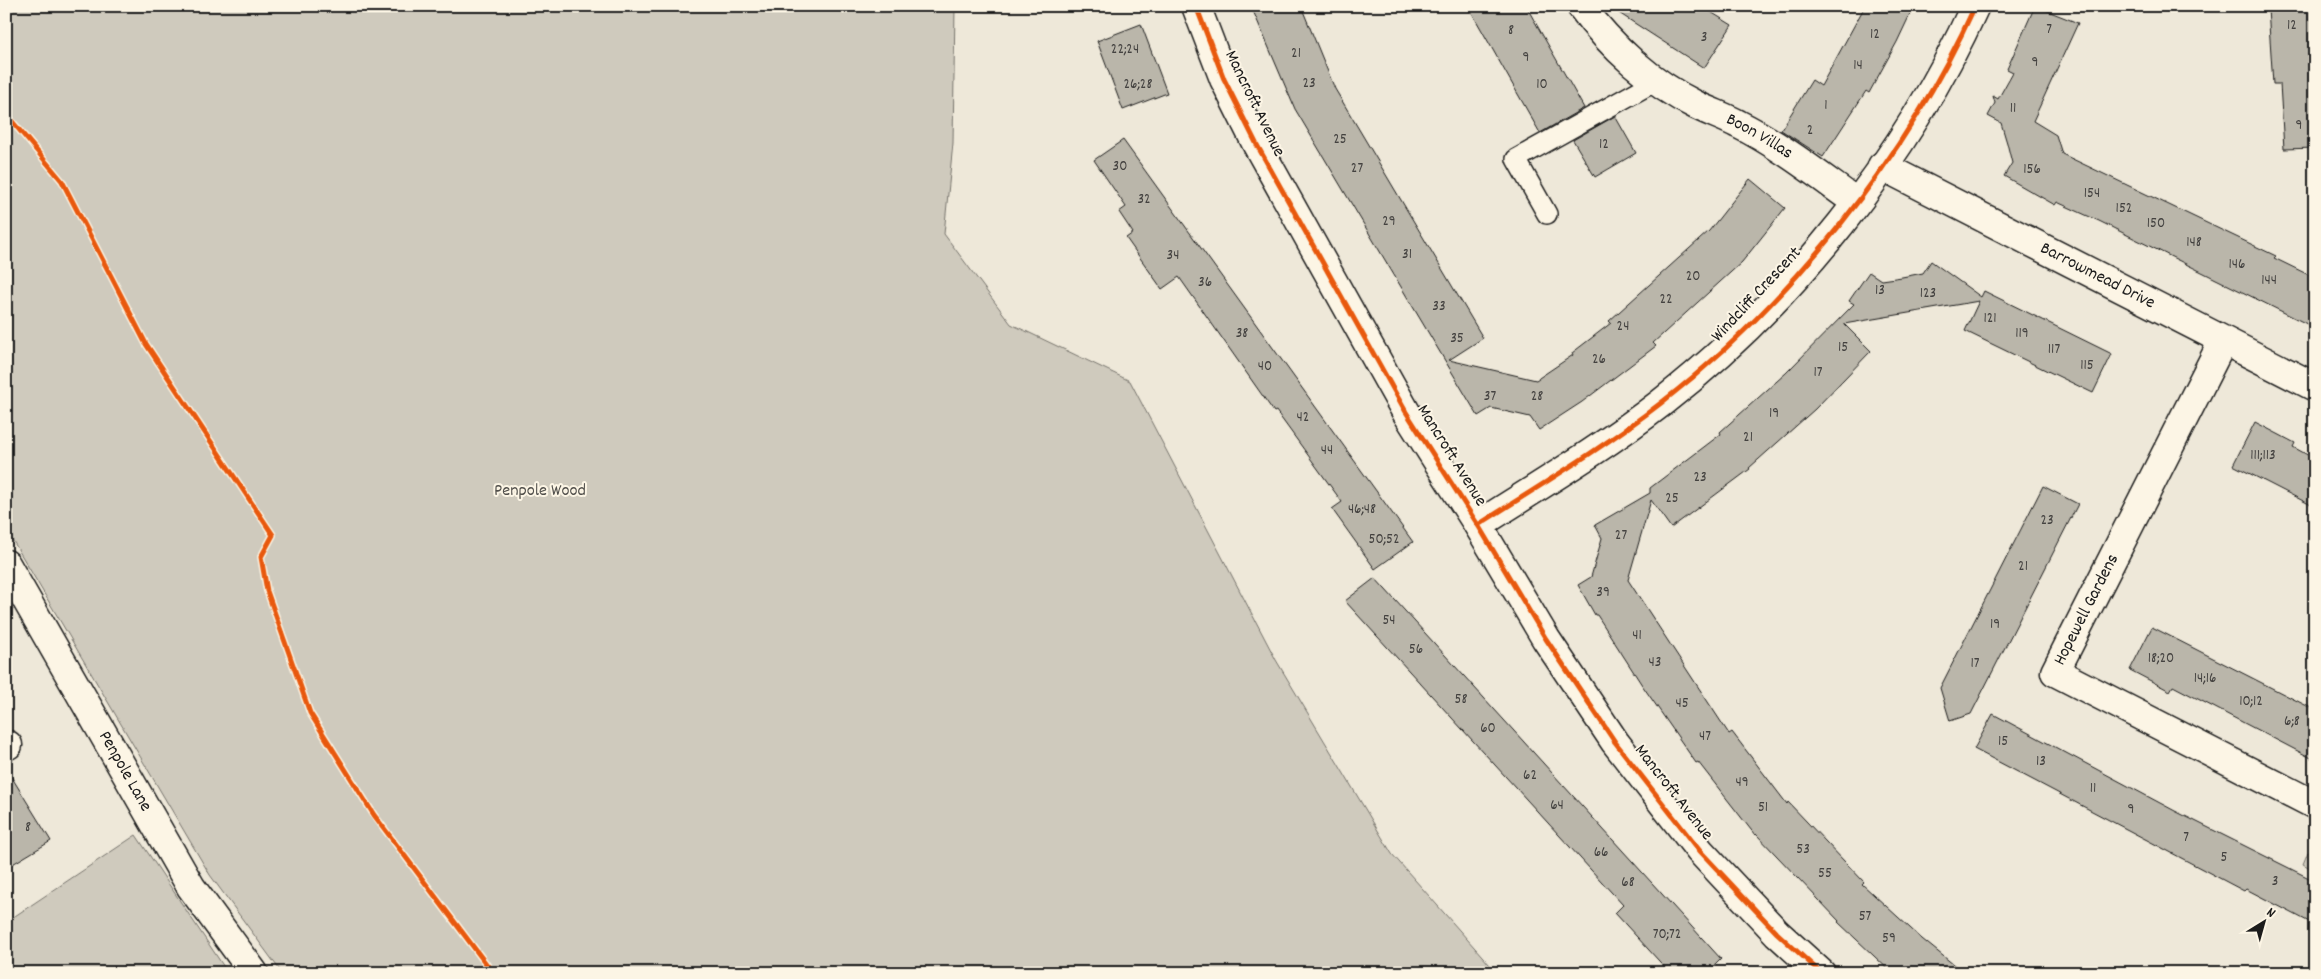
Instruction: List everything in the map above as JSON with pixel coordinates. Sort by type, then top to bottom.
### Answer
[{"type":"street","name":"Mancroft Avenue","points":[[1196,6],[1224,78],[1257,145],[1406,412],[1478,525],[1546,640],[1615,742],[1713,865],[1777,933],[1821,973]]},
{"type":"street","name":"Boon Villas","points":[[1582,6],[1626,57],[1656,81],[1695,104],[1738,123],[1760,136],[1856,202]]},
{"type":"street","name":"Windcliff Crescent","points":[[1478,525],[1583,458],[1660,404],[1721,354],[1768,309],[1802,271],[1882,166],[1925,99],[1975,6]]},
{"type":"street","name":"Barrowmead Drive","points":[[1882,166],[2315,387]]},
{"type":"street","name":"Hopewell Gardens","points":[[2223,341],[2055,672],[2315,805]]},
{"type":"street","name":"Penpole Lane","points":[[6,564],[191,888],[254,973]]},
{"type":"lane","points":[[1547,214],[1516,159],[1656,81]]},
{"type":"green space","name":"Penpole Wood","points":[[6,6],[955,6],[953,143],[944,234],[1011,324],[1130,381],[1276,660],[1392,854],[1497,973],[282,973],[210,875],[6,529]]},
{"type":"green space","points":[[136,835],[228,973],[6,973],[6,922]]},
{"type":"green space","points":[[2308,852],[2315,856],[2315,871],[2303,864]]},
{"type":"building","points":[[1251,6],[1301,6],[1335,89],[1483,338],[1449,360],[1536,380],[1573,355],[1572,353],[1611,323],[1609,321],[1709,231],[1750,179],[1785,208],[1742,262],[1653,343],[1656,346],[1582,402],[1539,430],[1530,417],[1491,408],[1478,416],[1295,109]]},
{"type":"building","points":[[1468,6],[1526,6],[1584,108],[1540,133]]},
{"type":"building","points":[[1608,6],[1701,6],[1732,25],[1704,68]]},
{"type":"building","points":[[1865,6],[1914,6],[1869,93],[1866,91],[1823,157],[1781,130],[1812,80],[1821,86]]},
{"type":"building","points":[[2035,6],[2078,23],[2033,121],[2056,135],[2062,154],[2276,256],[2274,258],[2315,278],[2315,328],[2099,221],[2057,202],[2055,205],[2004,176],[2012,163],[2007,143],[2001,123],[1988,116],[1995,103],[1993,96],[1998,99],[2013,72],[2007,69]]},
{"type":"building","points":[[2315,7],[2315,148],[2284,149],[2280,84],[2273,84],[2268,9]]},
{"type":"building","points":[[1141,24],[1167,93],[1123,110],[1097,41]]},
{"type":"building","points":[[1615,116],[1636,153],[1595,177],[1573,140]]},
{"type":"building","points":[[1123,140],[1413,542],[1375,569],[1332,509],[1342,502],[1276,411],[1274,412],[1179,277],[1162,289],[1126,238],[1133,233],[1119,212],[1126,207],[1094,160]]},
{"type":"building","points":[[1931,261],[1981,297],[1984,291],[2112,354],[2093,393],[1965,331],[1979,301],[1844,324],[1871,351],[1815,409],[1750,469],[1671,528],[1651,500],[1628,580],[1729,734],[1732,732],[1787,804],[1788,802],[1864,882],[1862,884],[1922,939],[1964,973],[1892,973],[1838,922],[1755,835],[1698,762],[1696,763],[1642,685],[1597,615],[1595,615],[1578,585],[1591,577],[1602,538],[1595,525],[1650,493],[1650,488],[1721,434],[1720,432],[1786,373],[1854,304],[1849,301],[1869,272],[1881,280],[1902,277],[1923,273]]},
{"type":"building","points":[[2255,422],[2295,443],[2293,447],[2315,459],[2315,507],[2233,465]]},
{"type":"building","points":[[2043,486],[2078,504],[1971,714],[1950,721],[1940,688]]},
{"type":"building","points":[[1375,578],[1721,959],[1707,973],[1670,973],[1615,913],[1623,905],[1345,601]]},
{"type":"building","points":[[2152,627],[2315,710],[2315,760],[2173,686],[2170,691],[2130,670]]},
{"type":"building","points":[[1993,714],[2175,811],[2315,881],[2315,925],[2246,889],[2244,891],[1974,749]]},
{"type":"building","points":[[6,768],[51,841],[6,868]]},
{"type":"cycle path","points":[[1196,6],[1224,79],[1257,145],[1406,412],[1478,525],[1546,639],[1615,742],[1700,851],[1777,933],[1821,973]]},
{"type":"cycle path","points":[[1478,525],[1639,420],[1709,363],[1755,320],[1800,273],[1880,171],[1916,118],[1975,6]]},
{"type":"cycle path","points":[[6,114],[62,181],[146,344],[273,535],[261,557],[267,591],[310,713],[374,815],[493,973]]}]
